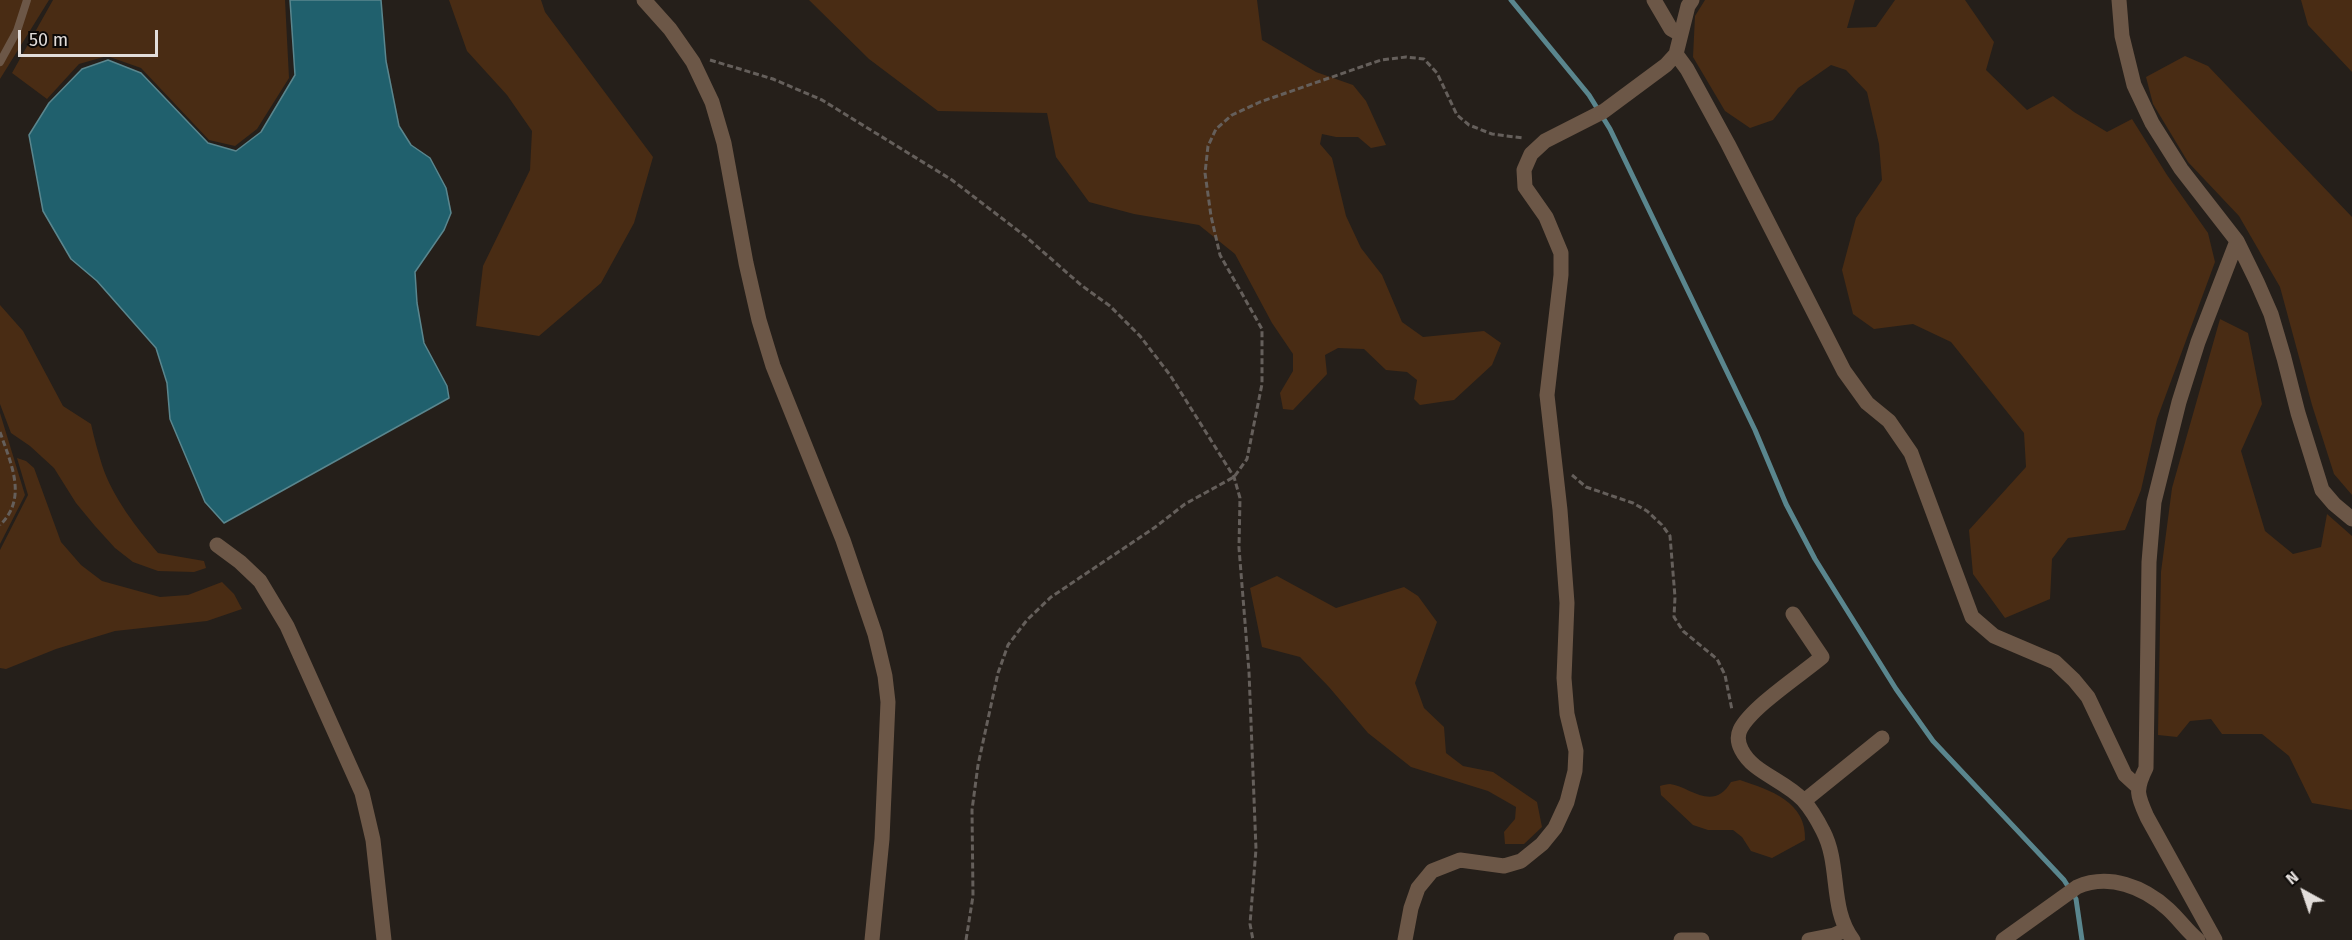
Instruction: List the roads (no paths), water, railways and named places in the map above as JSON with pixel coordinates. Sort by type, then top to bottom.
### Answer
[{"type":"street","points":[[645,0],[670,28],[693,62],[712,102],[724,143],[746,263],[762,329],[774,366],[843,540],[875,634],[885,676],[888,702],[883,828],[872,940]]},
{"type":"street","points":[[1654,0],[1671,29],[1680,34]]},
{"type":"street","points":[[1405,940],[1410,908],[1418,888],[1432,871],[1460,860],[1504,866],[1521,861],[1542,844],[1555,828],[1567,801],[1575,771],[1576,751],[1567,714],[1564,678],[1567,603],[1560,510],[1547,395],[1561,275],[1561,253],[1546,217],[1525,187],[1524,170],[1531,154],[1545,141],[1598,114],[1666,65],[1676,54],[1680,34],[1692,0]]},
{"type":"street","points":[[2119,0],[2122,36],[2134,85],[2181,169],[2237,241],[2271,314],[2322,490],[2352,519]]},
{"type":"street","points":[[1676,54],[1687,69],[1728,144],[1844,371],[1867,403],[1888,421],[1911,453],[1972,617],[1994,636],[2055,662],[2088,697],[2125,775],[2137,786],[2147,817],[2215,940]]},
{"type":"street","points":[[2137,786],[2146,768],[2149,562],[2154,502],[2179,402],[2198,342],[2237,241]]},
{"type":"street","points":[[217,545],[260,581],[287,626],[362,794],[373,840],[384,940]]},
{"type":"street","points":[[1792,614],[1822,657],[1753,714],[1740,730],[1738,740],[1744,755],[1755,766],[1804,801],[1824,832],[1832,854],[1841,917],[1849,935],[1834,935],[1809,940]]},
{"type":"street","points":[[1804,801],[1882,738]]},
{"type":"street","points":[[2003,940],[2072,890],[2105,880],[2146,893],[2169,910],[2198,940]]},
{"type":"street","points":[[1681,940],[1702,940]]},
{"type":"lane","points":[[0,62],[17,31],[27,0]]},
{"type":"water","points":[[290,0],[381,0],[386,61],[399,126],[411,145],[430,158],[446,188],[451,213],[444,230],[415,272],[417,303],[424,343],[447,386],[449,398],[224,523],[205,502],[170,419],[167,383],[156,348],[97,281],[71,259],[43,211],[29,135],[49,103],[82,69],[108,60],[141,73],[208,143],[236,151],[261,132],[295,75]]},
{"type":"waterway","points":[[1511,0],[1589,95],[1610,129],[1755,430],[1786,504],[1815,559],[1896,689],[1933,741],[2064,880],[2076,899],[2082,940]]}]
